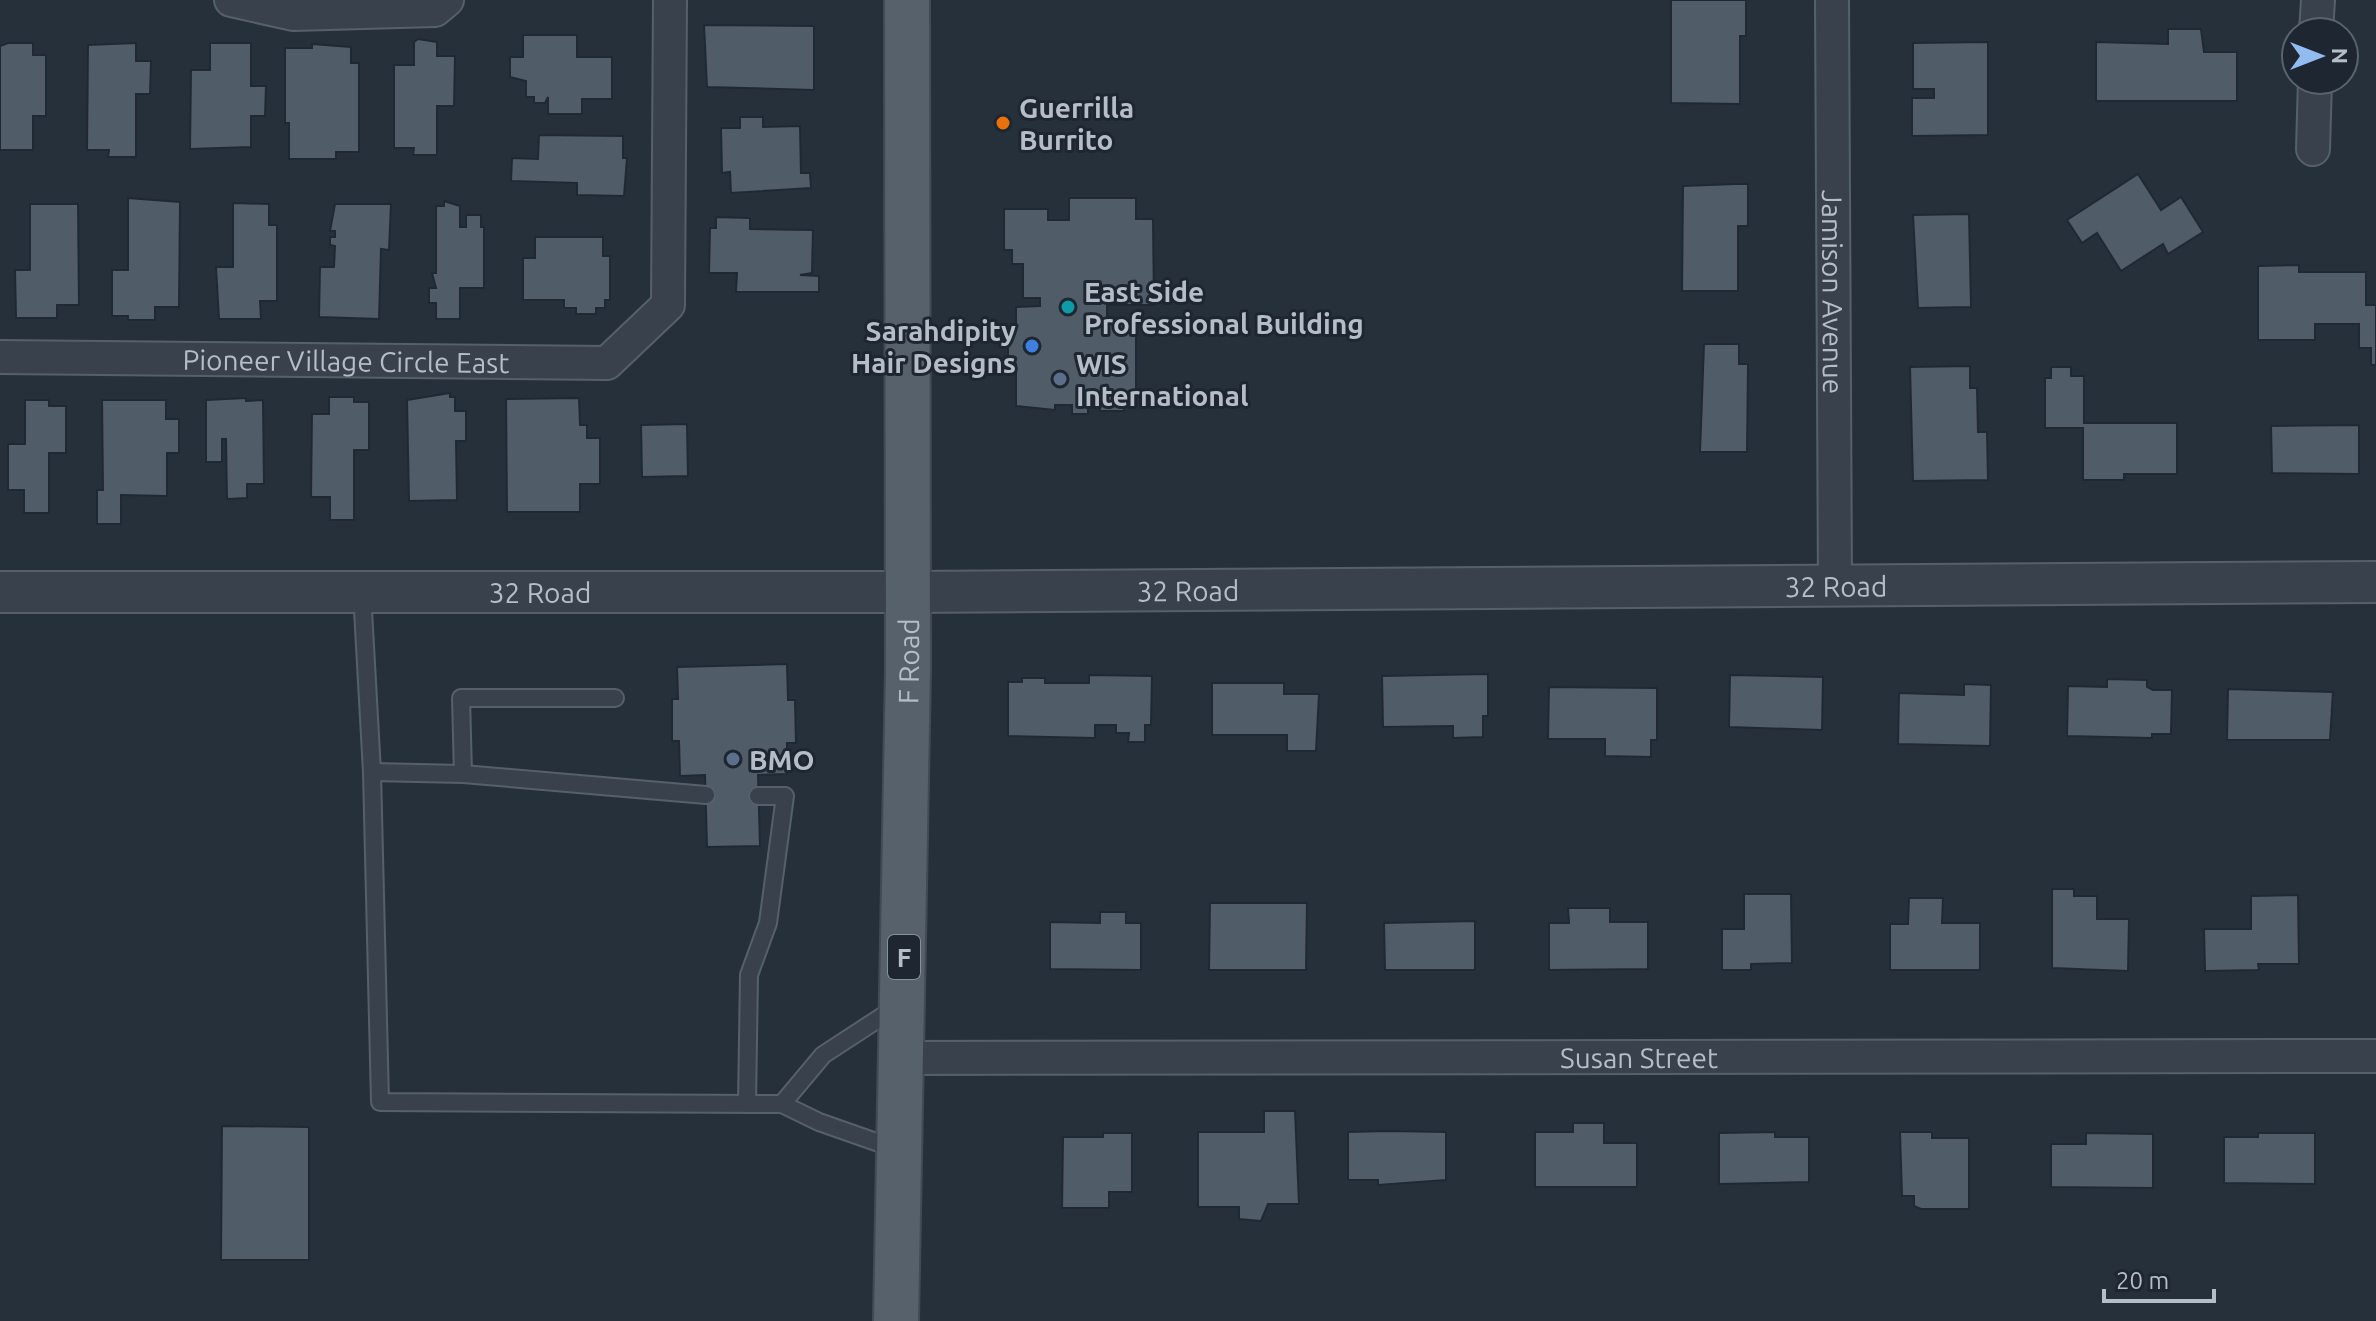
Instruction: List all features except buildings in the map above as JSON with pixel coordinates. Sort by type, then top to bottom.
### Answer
[{"type":"main road","name":"F Road","points":[[896,1321],[909,592],[907,0]]},
{"type":"street","points":[[231,0],[293,14],[435,10],[447,0]]},
{"type":"street","name":"Pioneer Village Circle East","points":[[0,357],[607,363],[668,305],[670,0]]},
{"type":"street","name":"Jamison Avenue","points":[[1832,0],[1835,585]]},
{"type":"street","points":[[2313,149],[2315,96]]},
{"type":"street","name":"32 Road","points":[[0,592],[909,592],[2376,582]]},
{"type":"street","name":"Susan Street","points":[[903,1058],[2376,1056]]},
{"type":"lane","points":[[362,592],[372,772],[380,1102],[782,1104],[819,1122],[901,1151]]},
{"type":"lane","points":[[463,774],[461,698],[615,698]]},
{"type":"lane","points":[[372,772],[463,774],[706,795]]},
{"type":"lane","points":[[747,1104],[749,975],[768,923],[785,796],[758,796]]},
{"type":"lane","points":[[782,1104],[823,1055],[903,1003]]},
{"type":"place","name":"Guerrilla Burrito","points":[[1003,123]]},
{"type":"place","name":"East Side Professional Building","points":[[1068,307]]},
{"type":"place","name":"Sarahdipity Hair Designs","points":[[1032,346]]},
{"type":"place","name":"WIS International","points":[[1060,379]]},
{"type":"place","name":"BMO","points":[[733,759]]}]
